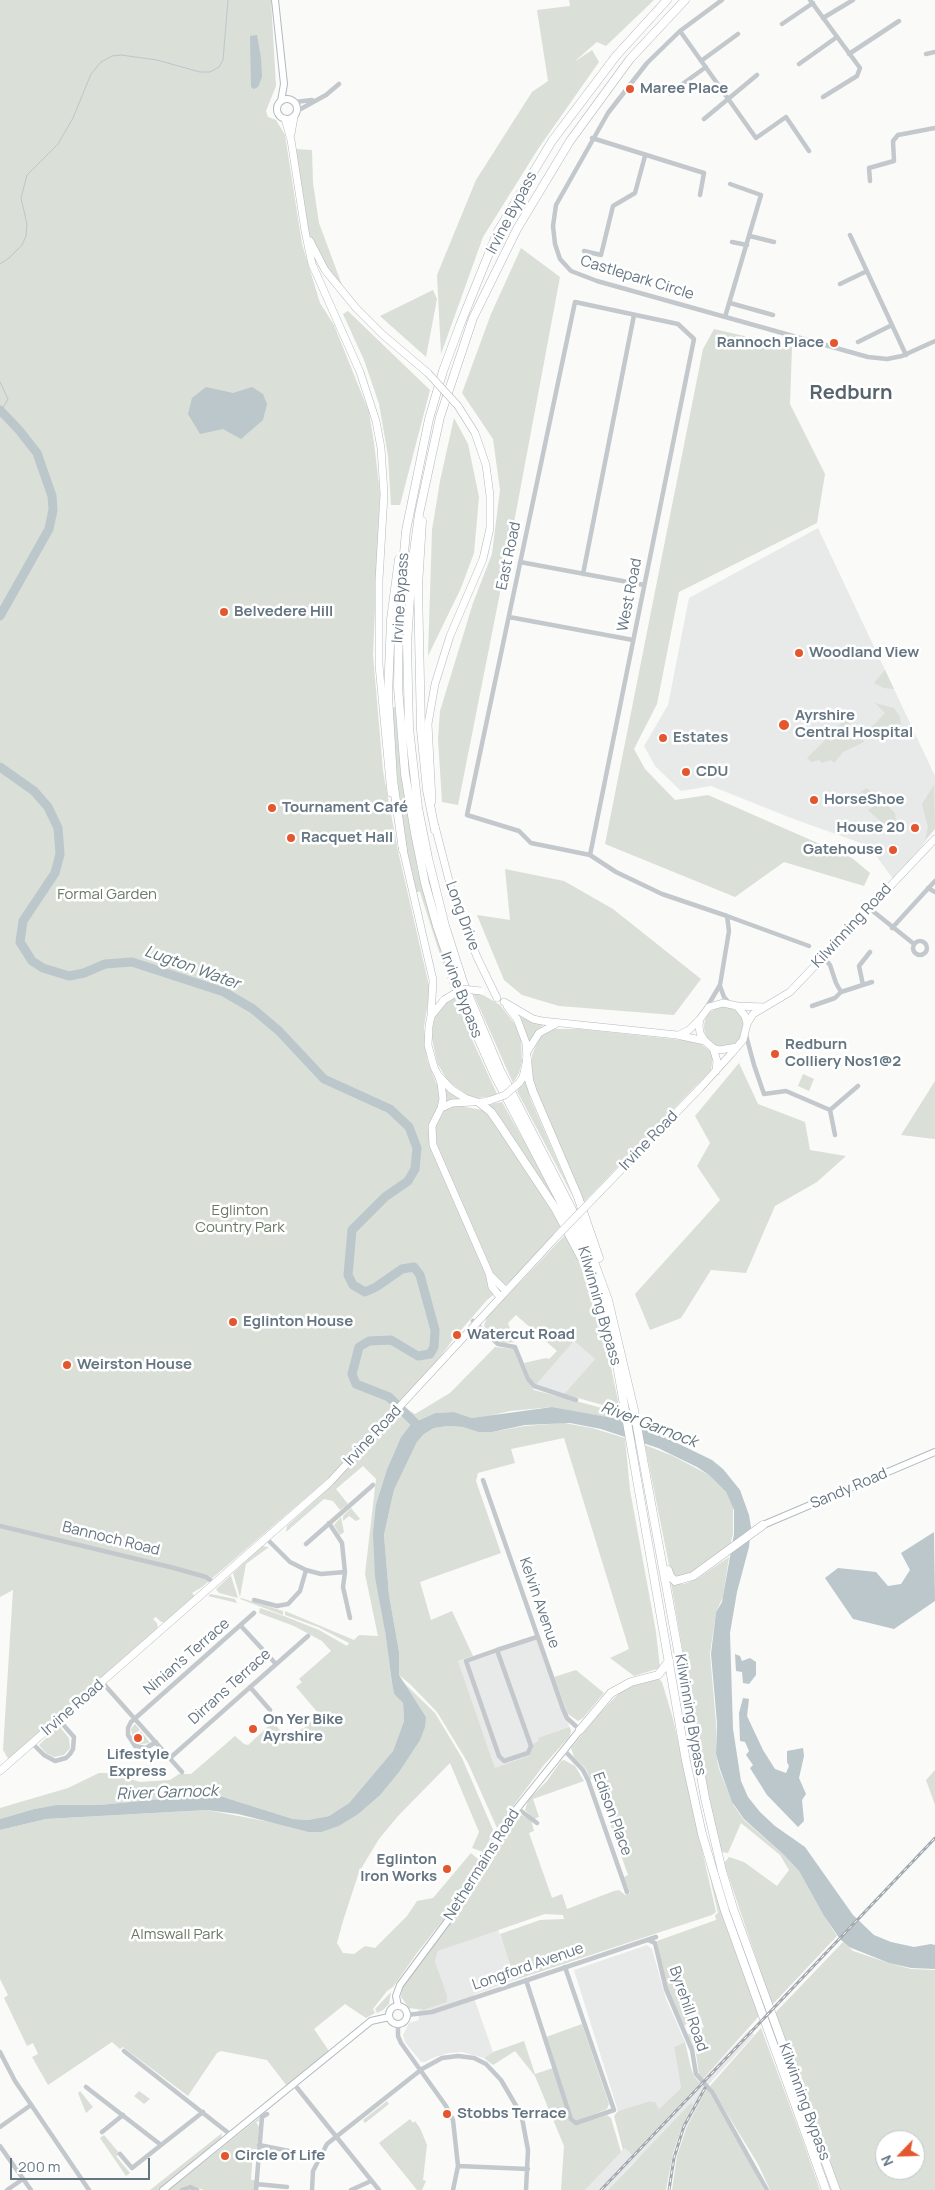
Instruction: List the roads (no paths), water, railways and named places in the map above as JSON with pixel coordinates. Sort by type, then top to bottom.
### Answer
[{"type":"highway","name":"Irvine Bypass","points":[[580,1231],[494,1074],[476,1034],[446,956],[425,883],[405,774],[398,687],[399,610],[406,532],[429,419],[443,371],[498,231],[552,141],[616,56],[667,0]]},
{"type":"highway","name":"Irvine Bypass","points":[[580,1231],[480,1026],[463,982],[445,926],[422,833],[409,728],[406,644],[412,566],[428,467],[456,368],[474,318],[516,229],[570,141],[630,59],[685,0]]},
{"type":"highway","points":[[428,467],[418,586],[418,634],[424,760],[435,830]]},
{"type":"highway","points":[[403,850],[393,780],[388,695],[391,619],[396,572],[406,532]]},
{"type":"highway","points":[[527,1056],[529,1080],[578,1197],[604,1271],[608,1300]]},
{"type":"highway","points":[[476,1102],[491,1112],[555,1208],[595,1283]]},
{"type":"highway","name":"Kilwinning Bypass","points":[[580,1231],[616,1359],[694,1801],[714,1874],[826,2190]]},
{"type":"highway","name":"Kilwinning Bypass","points":[[580,1231],[608,1300],[634,1410],[705,1798],[722,1871],[733,1908],[836,2190]]},
{"type":"highway","points":[[659,1540],[670,1576],[676,1581],[693,1576],[719,1559],[763,1525]]},
{"type":"highway","points":[[580,1730],[605,1699],[618,1688],[631,1682],[658,1675],[669,1661]]},
{"type":"highway","points":[[658,1675],[666,1680],[674,1689]]},
{"type":"main road","points":[[275,0],[284,84],[277,112],[285,119],[291,140],[305,232],[312,264],[360,372],[376,420],[381,448],[384,494],[379,580],[380,665],[388,772],[403,850],[433,980],[428,1045],[430,1057],[443,1091],[440,1110],[434,1120],[431,1132],[433,1145],[489,1274],[492,1287],[489,1302],[474,1323]]},
{"type":"main road","points":[[284,84],[293,101],[296,114],[291,140]]},
{"type":"main road","points":[[280,102],[293,101]]},
{"type":"main road","points":[[285,119],[296,114]]},
{"type":"main road","name":"Long Drive","points":[[305,232],[325,270],[356,308],[383,335],[428,373],[458,406],[475,433],[486,465],[490,496],[490,528],[483,559],[442,658],[430,708],[428,739],[435,830],[442,862],[460,916],[477,957],[501,1000]]},
{"type":"main road","name":"Kilwinning Road","points":[[747,1024],[753,1014],[790,992],[935,839]]},
{"type":"main road","points":[[431,1016],[444,1000],[462,989],[481,990],[533,1019],[558,1024],[677,1036],[705,1041]]},
{"type":"main road","points":[[440,1110],[452,1103],[491,1100],[505,1095],[523,1077],[527,1056],[526,1043],[521,1027],[501,1000]]},
{"type":"main road","points":[[677,1036],[686,1032],[702,1015],[716,1004],[766,1007]]},
{"type":"main road","points":[[713,1048],[726,1050],[738,1046],[746,1035],[747,1024],[745,1016],[734,1005]]},
{"type":"main road","points":[[702,1015],[700,1033],[713,1048],[717,1061],[716,1071]]},
{"type":"main road","points":[[527,1056],[539,1033],[548,1027],[558,1024]]},
{"type":"main road","name":"Irvine Road","points":[[0,1771],[334,1478],[412,1395],[474,1323],[738,1046]]},
{"type":"main road","points":[[438,1075],[451,1089],[476,1102]]},
{"type":"main road","points":[[489,1274],[506,1291]]},
{"type":"main road","points":[[492,1287],[500,1297]]},
{"type":"main road","name":"Sandy Road","points":[[763,1525],[935,1452]]},
{"type":"main road","name":"Nethermains Road","points":[[398,2006],[396,1996],[402,1981],[455,1911],[491,1847],[517,1808],[580,1730]]},
{"type":"main road","points":[[398,2006],[403,2008],[407,2015],[404,2023],[398,2025],[391,2022],[389,2017],[392,2008],[398,2006]]},
{"type":"main road","points":[[163,2190],[370,2021],[389,2017]]},
{"type":"street","name":"Castlepark Circle","points":[[722,0],[680,31],[647,63],[616,101],[592,138],[556,205],[552,226],[560,259],[570,271],[597,282],[868,357],[887,359],[906,354],[935,341]]},
{"type":"street","points":[[824,18],[853,0]]},
{"type":"street","points":[[782,24],[812,2],[860,68],[857,76],[823,98]]},
{"type":"street","points":[[849,54],[899,21]]},
{"type":"street","points":[[680,31],[756,138],[786,117],[809,151]]},
{"type":"street","points":[[701,61],[738,34]]},
{"type":"street","points":[[799,64],[837,37]]},
{"type":"street","points":[[926,54],[935,52]]},
{"type":"street","points":[[670,93],[706,67]]},
{"type":"street","points":[[704,119],[756,75]]},
{"type":"street","points":[[296,114],[326,95],[339,84]]},
{"type":"street","points":[[293,101],[316,100]]},
{"type":"street","points":[[870,181],[870,168],[894,161],[893,141],[898,135],[935,128]]},
{"type":"street","points":[[592,138],[704,173],[700,195]]},
{"type":"street","points":[[584,251],[601,255],[613,206],[635,193],[645,156]]},
{"type":"street","points":[[725,317],[761,195],[730,184]]},
{"type":"street","points":[[850,235],[906,354]]},
{"type":"street","points":[[750,236],[774,242]]},
{"type":"street","points":[[732,242],[747,246]]},
{"type":"street","points":[[840,284],[867,271]]},
{"type":"street","name":"East Road","points":[[590,855],[531,843],[519,831],[467,815],[576,302],[634,315]]},
{"type":"street","points":[[730,302],[773,315]]},
{"type":"street","points":[[583,574],[634,315]]},
{"type":"street","name":"West Road","points":[[590,855],[694,339],[678,324],[634,315]]},
{"type":"street","points":[[858,342],[892,325]]},
{"type":"street","points":[[520,562],[644,585]]},
{"type":"street","points":[[509,617],[633,640]]},
{"type":"street","points":[[590,855],[616,872],[662,894],[809,946]]},
{"type":"street","points":[[892,928],[935,881]]},
{"type":"street","points":[[928,888],[935,892]]},
{"type":"street","points":[[869,908],[914,944]]},
{"type":"street","points":[[702,1015],[720,985],[729,931],[728,916]]},
{"type":"street","points":[[863,985],[859,966],[870,952]]},
{"type":"street","points":[[823,957],[830,965],[841,992]]},
{"type":"street","points":[[812,1006],[834,998],[841,992],[872,982]]},
{"type":"street","points":[[720,985],[722,994],[734,1005]]},
{"type":"street","points":[[746,1035],[764,1094],[786,1092],[830,1110]]},
{"type":"street","points":[[738,1046],[751,1054]]},
{"type":"street","points":[[830,1110],[858,1086]]},
{"type":"street","points":[[830,1110],[835,1136]]},
{"type":"street","points":[[474,1323],[498,1344],[514,1347],[528,1379],[534,1386],[576,1400]]},
{"type":"street","name":"Kelvin Avenue","points":[[483,1480],[565,1714],[580,1730]]},
{"type":"street","points":[[306,1544],[373,1485]]},
{"type":"street","points":[[329,1523],[342,1543],[345,1572],[344,1596],[350,1618]]},
{"type":"street","name":"Bannoch Road","points":[[0,1526],[174,1568],[206,1577],[214,1583]]},
{"type":"street","points":[[266,1538],[290,1562],[306,1570],[321,1574],[345,1572]]},
{"type":"street","points":[[254,1600],[277,1606],[288,1604],[300,1591],[306,1570]]},
{"type":"street","name":"Ninian's Terrace","points":[[135,1719],[254,1613]]},
{"type":"street","points":[[241,1626],[276,1664]]},
{"type":"street","name":"Dirrans Terrace","points":[[170,1758],[308,1636]]},
{"type":"street","points":[[497,1650],[531,1746],[528,1753],[504,1761],[499,1756],[466,1661],[497,1650],[537,1637]]},
{"type":"street","points":[[102,1682],[182,1772]]},
{"type":"street","points":[[250,1687],[270,1710]]},
{"type":"street","points":[[135,1719],[128,1728],[128,1735],[132,1742],[143,1748],[156,1742]]},
{"type":"street","points":[[32,1744],[44,1755],[55,1761],[66,1758],[70,1754],[74,1738],[59,1720]]},
{"type":"street","name":"Edison Place","points":[[564,1750],[583,1770],[588,1780],[627,1892]]},
{"type":"street","points":[[517,1808],[537,1824]]},
{"type":"street","name":"Longford Avenue","points":[[407,2015],[432,2012],[656,1937]]},
{"type":"street","name":"Byrehill Road","points":[[648,1940],[655,1944],[666,1989],[692,2050],[696,2074],[712,2092],[767,2190]]},
{"type":"street","points":[[526,1980],[571,2119],[576,2123],[614,2110],[565,1967]]},
{"type":"street","points":[[398,2025],[400,2040],[446,2106],[453,2120],[458,2149],[458,2166],[453,2190]]},
{"type":"street","points":[[124,2051],[231,2135]]},
{"type":"street","points":[[0,2052],[15,2081],[88,2190]]},
{"type":"street","points":[[312,2190],[312,2171],[324,2148],[420,2070],[434,2061],[449,2056],[474,2058],[486,2064],[507,2089],[522,2118],[528,2150],[526,2190]]},
{"type":"street","points":[[294,2084],[379,2190]]},
{"type":"street","points":[[86,2087],[161,2145]]},
{"type":"street","points":[[0,2127],[31,2105]]},
{"type":"street","points":[[120,2154],[132,2168],[203,2112]]},
{"type":"street","points":[[256,2190],[262,2117],[267,2114]]},
{"type":"street","points":[[102,2132],[123,2115]]},
{"type":"street","points":[[260,2144],[289,2151]]},
{"type":"street","points":[[0,2146],[31,2190]]},
{"type":"street","points":[[458,2166],[528,2169]]},
{"type":"street","points":[[7,2190],[23,2179]]},
{"type":"street","points":[[350,2190],[371,2180]]},
{"type":"street","points":[[256,2184],[287,2187]]},
{"type":"street","points":[[182,2190],[190,2188],[197,2190]]},
{"type":"waterway","points":[[0,264],[22,245],[26,236],[27,224],[21,198],[27,175],[58,144],[73,118],[91,74],[101,62],[112,56],[121,55],[157,60],[200,72],[210,72],[219,67],[223,60],[228,0]]},
{"type":"waterway","points":[[0,382],[8,399],[1,411]]},
{"type":"waterway","name":"Lugton Water","points":[[0,410],[37,453],[52,496],[53,510],[49,529],[0,616]]},
{"type":"waterway","name":"Lugton Water","points":[[0,767],[34,791],[48,807],[58,828],[60,854],[55,873],[23,921],[20,942],[32,961],[43,968],[69,976],[84,973],[105,964],[132,962],[224,992],[253,1009],[279,1031],[324,1079],[390,1109],[409,1127],[417,1148],[415,1169],[408,1181],[385,1197],[352,1230],[348,1275],[353,1285],[365,1292],[376,1287],[402,1269],[414,1267],[420,1275],[435,1330],[434,1347],[430,1354],[418,1356],[391,1340],[369,1341],[359,1347],[352,1374],[356,1384],[389,1397],[420,1428]]},
{"type":"railway","points":[[601,2190],[935,1838]]},
{"type":"railway","points":[[669,2190],[674,2158],[684,2126],[705,2088]]},
{"type":"place","name":"Maree Place","points":[[630,89]]},
{"type":"place","name":"Rannoch Place","points":[[834,343]]},
{"type":"place","name":"Belvedere Hill","points":[[224,612]]},
{"type":"place","name":"Woodland View","points":[[799,653]]},
{"type":"place","name":"Ayrshire Central Hospital","points":[[784,725]]},
{"type":"place","name":"Estates","points":[[663,738]]},
{"type":"place","name":"CDU","points":[[686,772]]},
{"type":"place","name":"HorseShoe","points":[[814,800]]},
{"type":"place","name":"Tournament Café","points":[[272,808]]},
{"type":"place","name":"House 20","points":[[915,828]]},
{"type":"place","name":"Racquet Hall","points":[[291,838]]},
{"type":"place","name":"Gatehouse","points":[[893,850]]},
{"type":"place","name":"Redburn Colliery Nos1@2","points":[[775,1054]]},
{"type":"place","name":"Eglinton House","points":[[233,1322]]},
{"type":"place","name":"Watercut Road","points":[[457,1335]]},
{"type":"place","name":"Weirston House","points":[[67,1365]]},
{"type":"place","name":"On Yer Bike Ayrshire","points":[[253,1729]]},
{"type":"place","name":"Lifestyle Express","points":[[138,1738]]},
{"type":"place","name":"Eglinton Iron Works","points":[[447,1869]]},
{"type":"place","name":"Stobbs Terrace","points":[[447,2114]]},
{"type":"place","name":"Circle of Life","points":[[225,2156]]},
{"type":"district","name":"Redburn","points":[[851,393]]},
{"type":"park label","name":"Formal Garden","points":[[107,895]]},
{"type":"park label","name":"Eglinton Country Park","points":[[240,1220]]},
{"type":"park label","name":"Almswall Park","points":[[177,1935]]},
{"type":"water label","name":"River Garnock","points":[[649,1425]]},
{"type":"water label","name":"River Garnock","points":[[167,1793]]}]
